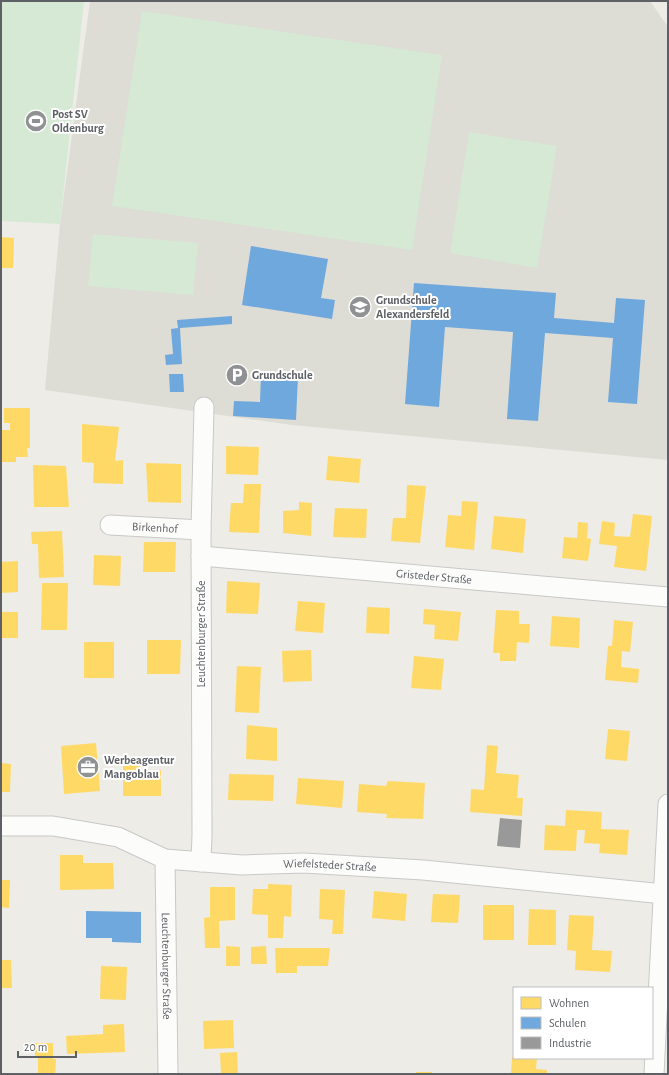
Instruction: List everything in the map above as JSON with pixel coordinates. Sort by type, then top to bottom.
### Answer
[{"type":"street","name":"Leuchtenburger Straße","points":[[200,862],[202,836],[201,530],[204,407]]},
{"type":"street","name":"Birkenhof","points":[[110,525],[201,530]]},
{"type":"street","name":"Gristeder Straße","points":[[201,556],[668,597]]},
{"type":"street","points":[[654,1074],[668,804]]},
{"type":"street","name":"Wiefelsteder Straße","points":[[1,826],[53,826],[118,836],[165,859],[242,865],[304,863],[422,870],[664,894]]},
{"type":"street","name":"Leuchtenburger Straße","points":[[165,859],[168,1074]]},
{"type":"shaded area","name":"Grundschule Alexandersfeld","points":[[90,1],[650,1],[668,27],[668,460],[292,425],[45,390],[60,224]]},
{"type":"green space","name":"Post SV Oldenburg","points":[[1,1],[84,1],[60,224],[1,221]]},
{"type":"green space","points":[[142,11],[442,55],[412,250],[112,206]]},
{"type":"green space","points":[[469,132],[557,146],[537,268],[450,253]]},
{"type":"green space","points":[[93,234],[198,243],[193,295],[88,286]]},
{"type":"building: Wohnen","points":[[1,237],[14,238],[13,268],[1,268]]},
{"type":"building: Wohnen","points":[[4,408],[30,408],[30,448],[27,448],[28,457],[16,457],[16,462],[1,462],[1,430],[10,430],[10,423],[4,423]]},
{"type":"building: Wohnen","points":[[82,424],[119,427],[115,461],[123,460],[123,484],[93,483],[94,463],[82,462]]},
{"type":"building: Wohnen","points":[[226,446],[259,447],[258,475],[226,474]]},
{"type":"building: Wohnen","points":[[328,456],[361,459],[359,483],[326,480]]},
{"type":"building: Wohnen","points":[[146,463],[181,464],[181,503],[148,502]]},
{"type":"building: Wohnen","points":[[33,465],[66,466],[69,507],[34,507]]},
{"type":"building: Wohnen","points":[[244,484],[261,484],[259,533],[229,532],[231,503],[243,503]]},
{"type":"building: Wohnen","points":[[407,485],[426,486],[420,543],[391,541],[393,518],[406,518]]},
{"type":"building: Wohnen","points":[[462,501],[478,502],[474,550],[445,547],[448,515],[461,516]]},
{"type":"building: Wohnen","points":[[299,502],[312,503],[311,536],[283,533],[283,511],[299,510]]},
{"type":"building: Wohnen","points":[[335,508],[367,509],[366,538],[333,537]]},
{"type":"building: Wohnen","points":[[633,514],[652,516],[646,571],[614,567],[617,546],[599,544],[602,521],[615,523],[614,536],[630,537]]},
{"type":"building: Wohnen","points":[[494,516],[526,519],[523,553],[491,549]]},
{"type":"building: Wohnen","points":[[578,522],[588,523],[587,538],[591,539],[588,561],[562,558],[564,537],[577,538]]},
{"type":"building: Wohnen","points":[[62,531],[64,577],[39,578],[38,544],[32,544],[31,532]]},
{"type":"building: Wohnen","points":[[144,542],[176,542],[175,572],[143,572]]},
{"type":"building: Wohnen","points":[[94,555],[121,556],[120,586],[93,585]]},
{"type":"building: Wohnen","points":[[18,561],[18,592],[1,593],[1,562]]},
{"type":"building: Wohnen","points":[[227,581],[260,583],[258,614],[226,613]]},
{"type":"building: Wohnen","points":[[42,583],[68,583],[67,630],[41,630]]},
{"type":"building: Wohnen","points":[[298,601],[325,603],[323,633],[295,631]]},
{"type":"building: Wohnen","points":[[367,607],[390,608],[389,634],[366,633]]},
{"type":"building: Wohnen","points":[[424,609],[461,612],[458,641],[434,639],[435,625],[423,624]]},
{"type":"building: Wohnen","points":[[496,610],[519,611],[519,624],[530,624],[529,643],[517,642],[516,661],[500,661],[500,653],[493,653]]},
{"type":"building: Wohnen","points":[[1,612],[18,612],[18,638],[1,638]]},
{"type":"building: Wohnen","points":[[552,616],[580,618],[579,648],[550,646]]},
{"type":"building: Wohnen","points":[[614,620],[633,622],[630,652],[622,651],[621,667],[639,669],[638,683],[605,680],[608,646],[612,646]]},
{"type":"building: Wohnen","points":[[147,640],[181,640],[180,674],[147,674]]},
{"type":"building: Wohnen","points":[[84,642],[114,642],[114,678],[84,678]]},
{"type":"building: Wohnen","points":[[311,650],[312,681],[283,682],[282,651]]},
{"type":"building: Wohnen","points":[[414,656],[444,659],[441,690],[411,688]]},
{"type":"building: Wohnen","points":[[237,666],[261,667],[259,713],[235,712]]},
{"type":"building: Wohnen","points":[[247,725],[277,728],[277,761],[246,759]]},
{"type":"building: Wohnen","points":[[608,729],[630,731],[627,761],[605,759]]},
{"type":"building: Wohnen","points":[[96,743],[100,791],[64,794],[61,746]]},
{"type":"building: Wohnen","points":[[487,745],[498,746],[496,773],[519,775],[517,798],[523,798],[522,816],[470,812],[471,789],[484,790]]},
{"type":"building: Wohnen","points":[[123,759],[140,759],[140,770],[161,770],[161,796],[123,796]]},
{"type":"building: Wohnen","points":[[1,763],[11,764],[10,792],[1,792]]},
{"type":"building: Wohnen","points":[[229,774],[274,775],[273,801],[228,800]]},
{"type":"building: Wohnen","points":[[298,778],[344,781],[342,808],[296,804]]},
{"type":"building: Wohnen","points":[[388,781],[425,783],[423,819],[386,818],[387,814],[357,812],[359,784],[386,786]]},
{"type":"building: Wohnen","points":[[566,810],[602,812],[601,829],[629,830],[627,855],[599,853],[600,844],[584,843],[585,830],[577,830],[576,851],[544,850],[545,825],[565,826]]},
{"type":"building: Wohnen","points":[[60,855],[83,855],[83,863],[113,863],[114,889],[60,890]]},
{"type":"building: Wohnen","points":[[1,880],[10,880],[9,908],[1,907]]},
{"type":"building: Wohnen","points":[[268,884],[292,885],[291,917],[284,916],[283,938],[268,938],[268,915],[252,914],[253,889],[268,889]]},
{"type":"building: Wohnen","points":[[210,887],[235,887],[235,920],[219,921],[220,948],[205,948],[204,918],[210,917]]},
{"type":"building: Wohnen","points":[[320,889],[345,890],[343,934],[332,934],[333,920],[319,919]]},
{"type":"building: Wohnen","points":[[374,891],[407,894],[405,921],[372,918]]},
{"type":"building: Wohnen","points":[[433,894],[460,895],[458,923],[431,922]]},
{"type":"building: Wohnen","points":[[483,905],[514,905],[514,940],[483,940]]},
{"type":"building: Wohnen","points":[[529,909],[556,910],[556,945],[528,945]]},
{"type":"building: Wohnen","points":[[569,915],[594,916],[592,950],[612,951],[610,972],[575,970],[576,951],[567,950]]},
{"type":"building: Wohnen","points":[[226,946],[240,947],[240,966],[226,966]]},
{"type":"building: Wohnen","points":[[266,946],[267,964],[251,964],[251,947]]},
{"type":"building: Wohnen","points":[[275,948],[330,948],[328,966],[297,966],[297,973],[276,973]]},
{"type":"building: Wohnen","points":[[1,960],[11,960],[12,988],[1,988]]},
{"type":"building: Wohnen","points":[[101,966],[127,967],[126,1000],[100,999]]},
{"type":"building: Wohnen","points":[[233,1020],[234,1048],[204,1049],[203,1021]]},
{"type":"building: Wohnen","points":[[124,1024],[125,1052],[67,1054],[66,1036],[103,1034],[103,1025]]},
{"type":"building: Wohnen","points":[[35,1043],[53,1043],[53,1059],[56,1059],[55,1074],[38,1074],[38,1058],[35,1058]]},
{"type":"building: Wohnen","points":[[237,1052],[238,1074],[221,1074],[220,1053]]},
{"type":"building: Wohnen","points":[[512,1057],[513,1059],[537,1059],[536,1069],[547,1070],[547,1074],[511,1074]]},
{"type":"building: Wohnen","points":[[416,1072],[432,1072],[432,1074],[416,1074]]},
{"type":"building: Schulen","points":[[251,246],[328,259],[321,298],[335,300],[332,319],[242,305]]},
{"type":"building: Schulen","name":"Grundschule Alexandersfeld","points":[[414,283],[556,293],[554,318],[614,323],[616,298],[645,300],[637,404],[608,402],[613,338],[545,333],[538,421],[507,419],[513,332],[445,327],[439,407],[405,404]]},
{"type":"building: Schulen","points":[[232,316],[232,324],[180,328],[182,364],[166,365],[165,355],[173,354],[171,329],[178,328],[177,320]]},
{"type":"building: Schulen","points":[[169,374],[183,374],[184,392],[170,392]]},
{"type":"building: Schulen","points":[[261,374],[298,376],[296,420],[233,416],[234,401],[260,402]]},
{"type":"building: Schulen","points":[[86,911],[141,912],[141,943],[112,942],[112,938],[86,938]]},
{"type":"building: Industrie","points":[[500,818],[522,820],[520,848],[497,846]]},
{"type":"place","name":"Post SV Oldenburg","points":[[36,121]]},
{"type":"place","name":"Grundschule Alexandersfeld","points":[[360,307]]},
{"type":"place","name":"Grundschule","points":[[237,375]]},
{"type":"place","name":"Werbeagentur Mangoblau","points":[[88,767]]}]
